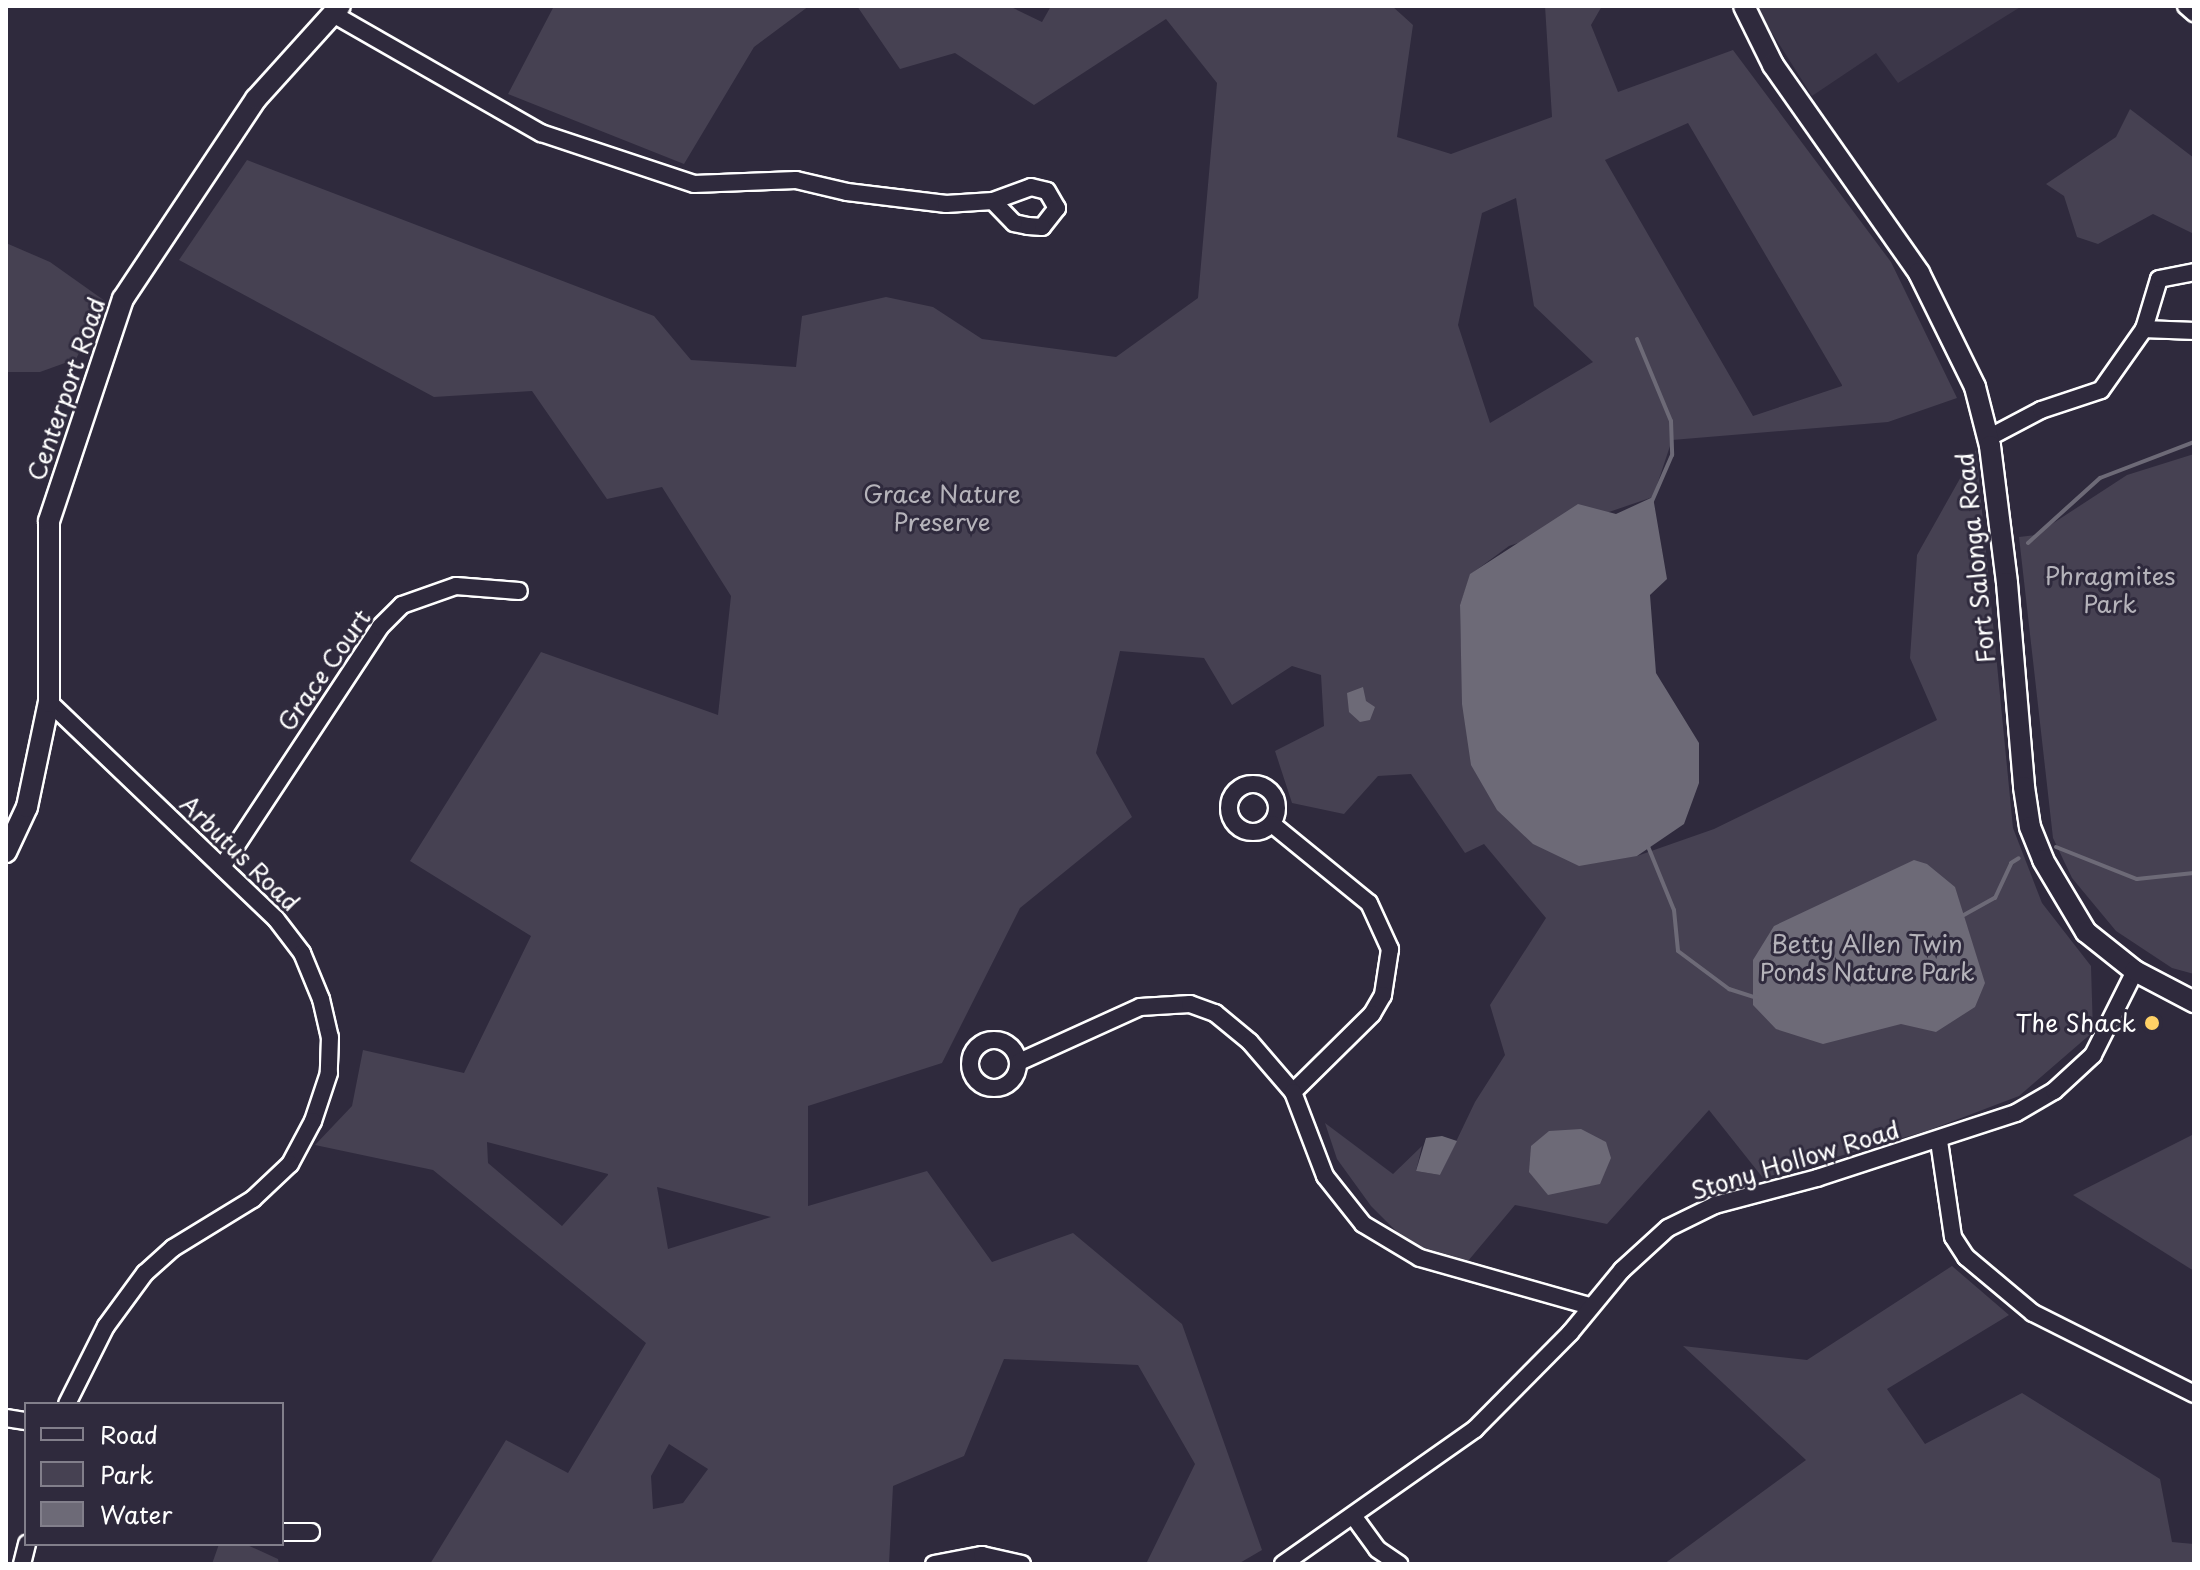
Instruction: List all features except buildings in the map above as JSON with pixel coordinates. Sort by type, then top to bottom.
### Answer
[{"type":"main road","name":"Fort Salonga Road","points":[[1744,6],[1773,65],[1919,273],[1975,387],[1988,438],[2030,827],[2060,895],[2086,932],[2135,971],[2194,1002]]},
{"type":"main road","name":"Centerport Road","points":[[6,852],[27,807],[49,702],[49,521],[123,299],[256,99],[336,10]]},
{"type":"street","points":[[2186,6],[2194,13]]},
{"type":"street","points":[[336,10],[541,133],[694,184],[796,180],[847,192],[946,204],[993,201]]},
{"type":"street","points":[[1988,438],[2041,410],[2101,390],[2144,329],[2159,279],[2194,272]]},
{"type":"street","points":[[2144,329],[2194,331]]},
{"type":"street","name":"Grace Court","points":[[222,867],[380,627],[402,605],[456,586],[519,591]]},
{"type":"street","name":"Arbutus Road","points":[[49,702],[276,919],[302,953],[321,999],[330,1037],[329,1073],[313,1121],[290,1164],[253,1199],[173,1248],[145,1273],[106,1326],[68,1402]]},
{"type":"street","points":[[1272,824],[1369,903],[1390,949],[1383,995],[1372,1014],[1293,1092]]},
{"type":"street","name":"Stony Hollow Road","points":[[1283,1564],[1475,1429],[1570,1333],[1590,1306],[1657,1237],[1715,1205],[1939,1141],[2016,1113],[2054,1091],[2093,1055],[2135,971]]},
{"type":"street","points":[[1019,1062],[1140,1007],[1190,1004],[1215,1013],[1250,1042],[1293,1092],[1325,1176],[1363,1224],[1420,1258],[1590,1306]]},
{"type":"street","points":[[1939,1141],[1953,1237],[1966,1257],[2033,1313],[2194,1394]]},
{"type":"street","points":[[1354,1517],[1377,1549],[1399,1564]]},
{"type":"street","points":[[284,1532],[311,1532]]},
{"type":"street","points":[[934,1564],[982,1555],[1022,1564]]},
{"type":"shaded area","points":[[1755,6],[2022,6],[1898,83],[1876,53],[1812,96]]},
{"type":"green space","points":[[554,6],[809,6],[754,47],[684,164],[508,94]]},
{"type":"green space","points":[[857,6],[1009,6],[1042,22],[1051,6],[1392,6],[1413,25],[1397,137],[1451,154],[1552,117],[1545,6],[1602,6],[1591,25],[1618,92],[1733,50],[1891,262],[1957,398],[1888,422],[1672,440],[1653,497],[1509,546],[1471,574],[1460,605],[1461,646],[1637,856],[1714,829],[1937,720],[1910,658],[1917,555],[1976,450],[2013,828],[2042,903],[2091,966],[2093,1032],[2019,1096],[1927,1131],[1763,1178],[1709,1110],[1607,1224],[1515,1205],[1468,1261],[1411,1246],[1371,1206],[1337,1159],[1325,1123],[1393,1174],[1422,1146],[1416,1171],[1440,1175],[1475,1102],[1505,1055],[1490,1005],[1546,918],[1484,844],[1465,853],[1411,774],[1378,776],[1344,814],[1292,803],[1275,751],[1324,726],[1321,675],[1292,666],[1232,705],[1204,658],[1120,651],[1096,753],[1132,817],[1020,908],[942,1063],[808,1106],[808,1206],[927,1171],[992,1262],[1073,1233],[1182,1324],[1262,1550],[1238,1564],[1146,1564],[1195,1464],[1138,1365],[1004,1359],[964,1456],[893,1486],[889,1564],[430,1564],[506,1440],[568,1473],[646,1343],[433,1170],[315,1145],[352,1106],[363,1050],[464,1073],[531,936],[410,861],[541,652],[718,715],[731,596],[662,487],[607,499],[532,391],[434,397],[179,260],[247,160],[654,316],[691,360],[796,367],[802,316],[886,297],[933,307],[982,339],[1116,357],[1198,298],[1217,83],[1166,19],[1034,105],[955,53],[900,69]],"holes":[[[1688,123],[1842,386],[1753,416],[1605,160]],[[1516,198],[1534,306],[1593,362],[1490,423],[1458,325],[1482,213]],[[487,1142],[608,1175],[562,1226],[488,1163]],[[657,1187],[771,1217],[668,1249]],[[669,1444],[708,1469],[683,1503],[653,1509],[651,1476]]]},
{"type":"green space","points":[[2130,109],[2194,158],[2194,234],[2153,214],[2098,244],[2077,237],[2064,196],[2046,184],[2116,137]]},
{"type":"green space","points":[[6,243],[50,262],[105,301],[76,359],[40,372],[6,372]]},
{"type":"green space","name":"Phragmites Park","points":[[2194,454],[2194,974],[2172,968],[2116,931],[2072,878],[2053,838],[2019,537],[2035,535],[2127,475]]},
{"type":"green space","points":[[2194,1134],[2194,1271],[2073,1195]]},
{"type":"green space","points":[[1952,1266],[2009,1315],[1887,1389],[1925,1444],[2022,1393],[2160,1479],[2172,1542],[2194,1544],[2194,1564],[1664,1564],[1806,1460],[1683,1346],[1807,1360]]},
{"type":"green space","points":[[218,1546],[249,1546],[278,1559],[279,1564],[212,1564]]},
{"type":"water","points":[[1653,497],[1667,579],[1650,595],[1656,673],[1699,743],[1699,783],[1684,824],[1637,856],[1579,866],[1533,844],[1497,810],[1471,765],[1462,704],[1460,605],[1470,574],[1578,504],[1616,514]]},
{"type":"water","points":[[1363,687],[1366,701],[1375,707],[1370,720],[1360,722],[1349,712],[1347,693]]},
{"type":"water","points":[[1914,860],[1927,864],[1955,887],[1985,983],[1975,1007],[1936,1032],[1901,1024],[1823,1044],[1776,1029],[1753,1005],[1753,960],[1774,926]]},
{"type":"water","points":[[1581,1129],[1606,1142],[1611,1158],[1600,1184],[1548,1195],[1529,1172],[1531,1146],[1549,1131]]},
{"type":"water","points":[[1442,1136],[1457,1141],[1440,1175],[1416,1171],[1426,1138]]},
{"type":"waterway","points":[[1637,339],[1671,421],[1672,455],[1652,501]]},
{"type":"waterway","points":[[2028,543],[2100,478],[2194,442]]},
{"type":"waterway","points":[[1647,844],[1674,910],[1678,951],[1729,989],[1757,998]]},
{"type":"waterway","points":[[2056,847],[2137,879],[2194,873]]},
{"type":"waterway","points":[[1962,916],[1995,898],[2011,863],[2019,858]]},
{"type":"place","name":"The Shack","points":[[2152,1023]]},
{"type":"park label","name":"Grace Nature Preserve","points":[[942,508]]},
{"type":"park label","name":"Betty Allen Twin Ponds Nature Park","points":[[1867,958]]}]
